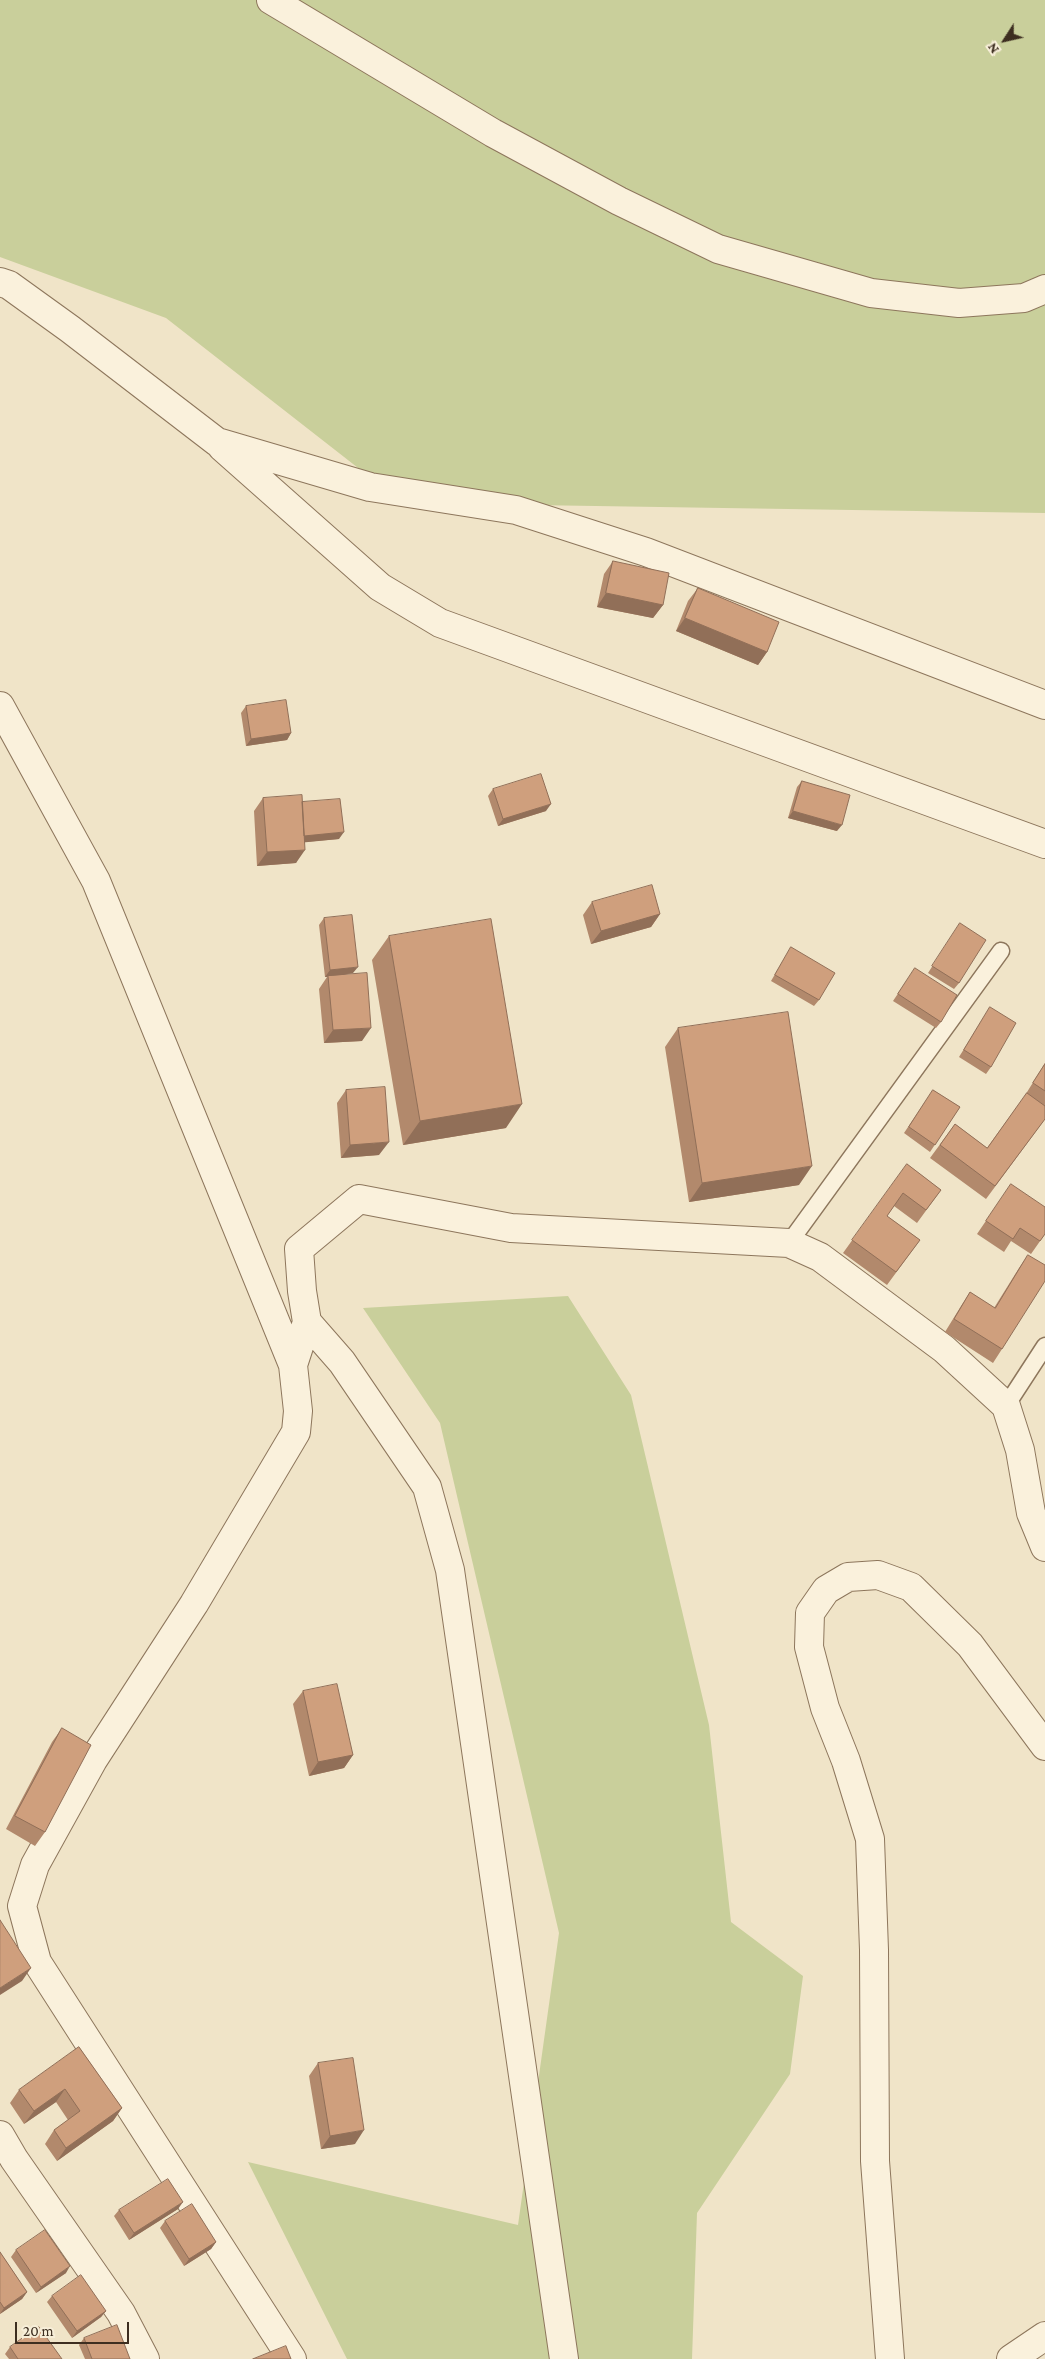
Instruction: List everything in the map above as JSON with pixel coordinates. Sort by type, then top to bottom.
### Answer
[{"type":"street","points":[[271,0],[493,133],[619,201],[718,249],[871,293],[959,303],[1024,298],[1045,289]]},
{"type":"street","points":[[0,282],[9,285],[70,329],[217,442],[380,587],[440,624],[1045,844]]},
{"type":"street","points":[[217,442],[370,487],[516,510],[646,552],[1045,705]]},
{"type":"street","points":[[0,706],[96,881],[293,1365],[298,1411],[296,1432],[194,1604],[93,1760],[34,1865],[22,1906],[37,1962],[292,2359]]},
{"type":"street","points":[[293,1365],[306,1322],[299,1249],[359,1199],[511,1228],[789,1243],[820,1257],[944,1349],[1006,1406],[1020,1450],[1031,1514],[1045,1548]]},
{"type":"street","points":[[306,1322],[342,1362],[428,1487],[450,1570],[564,2359]]},
{"type":"street","points":[[890,2359],[875,2161],[874,1950],[870,1839],[846,1762],[824,1708],[809,1647],[810,1613],[826,1590],[848,1578],[878,1575],[911,1587],[970,1645],[1045,1746]]},
{"type":"street","points":[[0,2135],[7,2164],[121,2313],[145,2359]]},
{"type":"street","points":[[1011,2359],[1045,2336]]},
{"type":"lane","points":[[789,1243],[1001,950]]},
{"type":"lane","points":[[1006,1406],[1045,1346]]},
{"type":"green space","points":[[0,0],[1045,0],[1045,513],[403,503],[166,318],[0,257]]},
{"type":"green space","points":[[568,1296],[631,1395],[709,1725],[731,1922],[803,1976],[790,2074],[697,2213],[692,2359],[347,2359],[248,2162],[518,2225],[559,1933],[440,1423],[363,1308]]},
{"type":"building","points":[[613,561],[669,573],[663,605],[606,593]]},
{"type":"building","points":[[698,588],[779,622],[767,652],[685,618]]},
{"type":"building","points":[[286,700],[291,733],[251,739],[246,706]]},
{"type":"building","points":[[541,774],[551,804],[503,819],[493,789]]},
{"type":"building","points":[[802,781],[850,795],[842,825],[793,811]]},
{"type":"building","points":[[302,795],[305,850],[267,852],[263,798]]},
{"type":"building","points":[[340,799],[344,832],[304,836],[302,802]]},
{"type":"building","points":[[652,885],[660,914],[601,931],[592,902]]},
{"type":"building","points":[[352,915],[358,967],[330,970],[324,918]]},
{"type":"building","points":[[491,919],[522,1104],[420,1121],[389,936]]},
{"type":"building","points":[[960,923],[986,940],[959,983],[932,966]]},
{"type":"building","points":[[791,947],[835,973],[819,1000],[775,975]]},
{"type":"building","points":[[915,968],[957,995],[941,1022],[898,994]]},
{"type":"building","points":[[367,973],[371,1028],[333,1030],[328,976]]},
{"type":"building","points":[[990,1007],[1016,1023],[991,1067],[964,1050]]},
{"type":"building","points":[[788,1012],[812,1166],[702,1183],[678,1028]]},
{"type":"building","points":[[1045,1064],[1045,1091],[1033,1083]]},
{"type":"building","points":[[385,1087],[389,1142],[350,1145],[346,1090]]},
{"type":"building","points":[[933,1090],[960,1107],[935,1145],[909,1127]]},
{"type":"building","points":[[1027,1093],[1045,1106],[1045,1119],[995,1186],[940,1145],[955,1124],[987,1148]]},
{"type":"building","points":[[907,1164],[941,1190],[926,1210],[903,1193],[887,1216],[920,1240],[896,1272],[852,1240]]},
{"type":"building","points":[[1011,1184],[1045,1207],[1045,1234],[1040,1241],[1020,1228],[1013,1239],[986,1221]]},
{"type":"building","points":[[1028,1255],[1045,1265],[1045,1281],[1002,1349],[954,1319],[970,1292],[995,1308]]},
{"type":"building","points":[[337,1684],[353,1755],[318,1762],[303,1691]]},
{"type":"building","points":[[62,1728],[91,1745],[45,1832],[15,1816]]},
{"type":"building","points":[[0,1920],[31,1968],[0,1988]]},
{"type":"building","points":[[79,2047],[122,2108],[66,2148],[54,2130],[80,2111],[65,2089],[34,2111],[19,2090]]},
{"type":"building","points":[[353,2058],[364,2130],[330,2136],[318,2063]]},
{"type":"building","points":[[168,2179],[183,2202],[134,2233],[119,2210]]},
{"type":"building","points":[[192,2204],[216,2242],[189,2259],[165,2221]]},
{"type":"building","points":[[45,2230],[70,2266],[41,2287],[16,2250]]},
{"type":"building","points":[[0,2252],[27,2292],[4,2308],[0,2302]]},
{"type":"building","points":[[81,2275],[106,2311],[77,2331],[52,2296]]},
{"type":"building","points":[[117,2325],[130,2359],[92,2359],[84,2338]]},
{"type":"building","points":[[39,2327],[62,2359],[18,2359],[10,2347]]},
{"type":"building","points":[[286,2346],[291,2359],[253,2359]]}]
